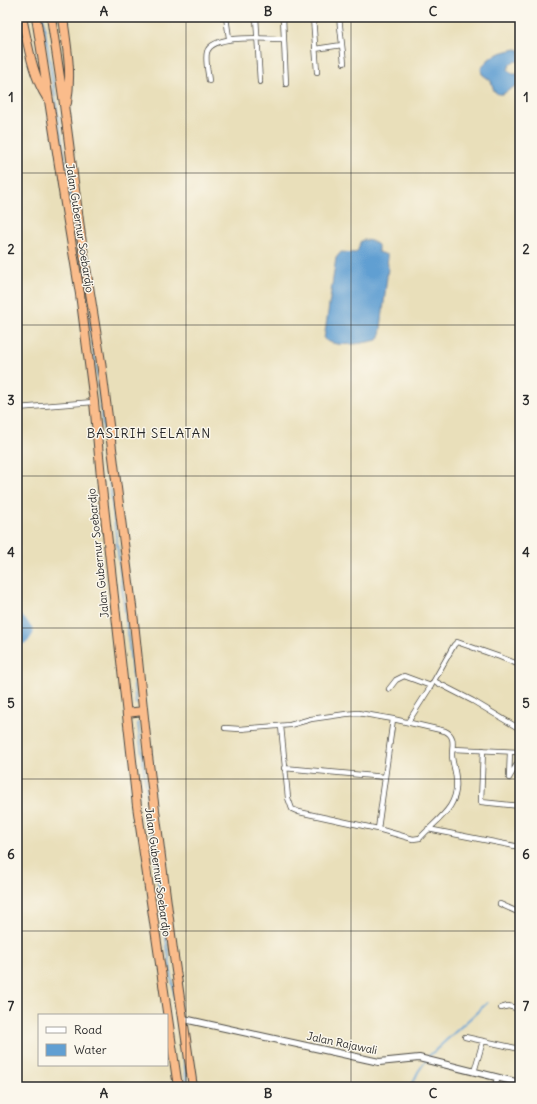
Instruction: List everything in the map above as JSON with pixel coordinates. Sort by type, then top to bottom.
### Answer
[{"type":"highway","points":[[22,17],[40,87],[48,100]]},
{"type":"highway","name":"Jalan Gubernur Soebardjo","points":[[36,17],[80,294],[94,402],[102,488],[138,806],[168,1014]]},
{"type":"highway","points":[[51,18],[63,17],[70,72],[70,86],[65,112]]},
{"type":"highway","name":"Jalan Gubernur Soebardjo","points":[[51,18],[109,426],[174,963],[184,1019],[193,1087]]},
{"type":"highway","points":[[127,713],[143,711]]},
{"type":"highway","name":"Jalan Gubernur Soebardjo","points":[[168,1017],[178,1087]]},
{"type":"street","points":[[226,17],[229,38]]},
{"type":"street","points":[[256,17],[260,82]]},
{"type":"street","points":[[283,17],[286,84]]},
{"type":"street","points":[[313,17],[317,72]]},
{"type":"street","points":[[339,17],[344,63]]},
{"type":"street","points":[[209,81],[208,52],[215,43],[229,38],[284,39]]},
{"type":"street","points":[[315,49],[342,46]]},
{"type":"street","points":[[17,408],[94,402]]},
{"type":"street","points":[[408,722],[457,642],[520,665]]},
{"type":"street","points":[[389,689],[396,680],[404,676],[431,686]]},
{"type":"street","points":[[434,681],[520,729]]},
{"type":"street","points":[[225,728],[240,729],[281,726],[358,713],[408,722],[449,732],[453,739],[452,756],[457,781],[455,794],[448,811],[420,838],[413,839],[378,829],[299,812],[292,809],[288,798],[284,768],[281,726]]},
{"type":"street","points":[[378,829],[393,719]]},
{"type":"street","points":[[453,749],[520,752]]},
{"type":"street","points":[[483,750],[481,802],[520,806]]},
{"type":"street","points":[[510,752],[509,778],[520,759]]},
{"type":"street","points":[[284,768],[385,776]]},
{"type":"street","points":[[428,829],[520,847]]},
{"type":"street","points":[[500,904],[520,913]]},
{"type":"street","points":[[501,1008],[508,1006],[520,1009]]},
{"type":"street","name":"Jalan Rajawali","points":[[184,1019],[379,1062],[419,1058],[497,1078],[520,1081]]},
{"type":"street","points":[[465,1037],[520,1050]]},
{"type":"street","points":[[474,1072],[483,1041]]},
{"type":"street","points":[[495,1087],[497,1078]]},
{"type":"water","points":[[516,49],[520,50],[520,62],[516,61],[510,64],[508,70],[513,74],[520,74],[520,83],[503,94],[498,94],[494,91],[491,81],[482,74],[481,69],[491,57]]},
{"type":"water","points":[[363,240],[371,241],[378,245],[378,252],[387,255],[388,268],[380,337],[378,340],[365,343],[343,345],[336,344],[324,339],[336,258],[341,252],[355,253],[358,250],[360,242]]},
{"type":"waterway","points":[[43,17],[96,366],[136,704]]},
{"type":"waterway","points":[[17,619],[28,632],[24,638],[17,640]]},
{"type":"waterway","points":[[138,723],[160,897],[188,1087]]},
{"type":"waterway","points":[[411,1087],[418,1072],[429,1056],[487,1003]]},
{"type":"district","name":"BASIRIH SELATAN","points":[[149,433]]}]
